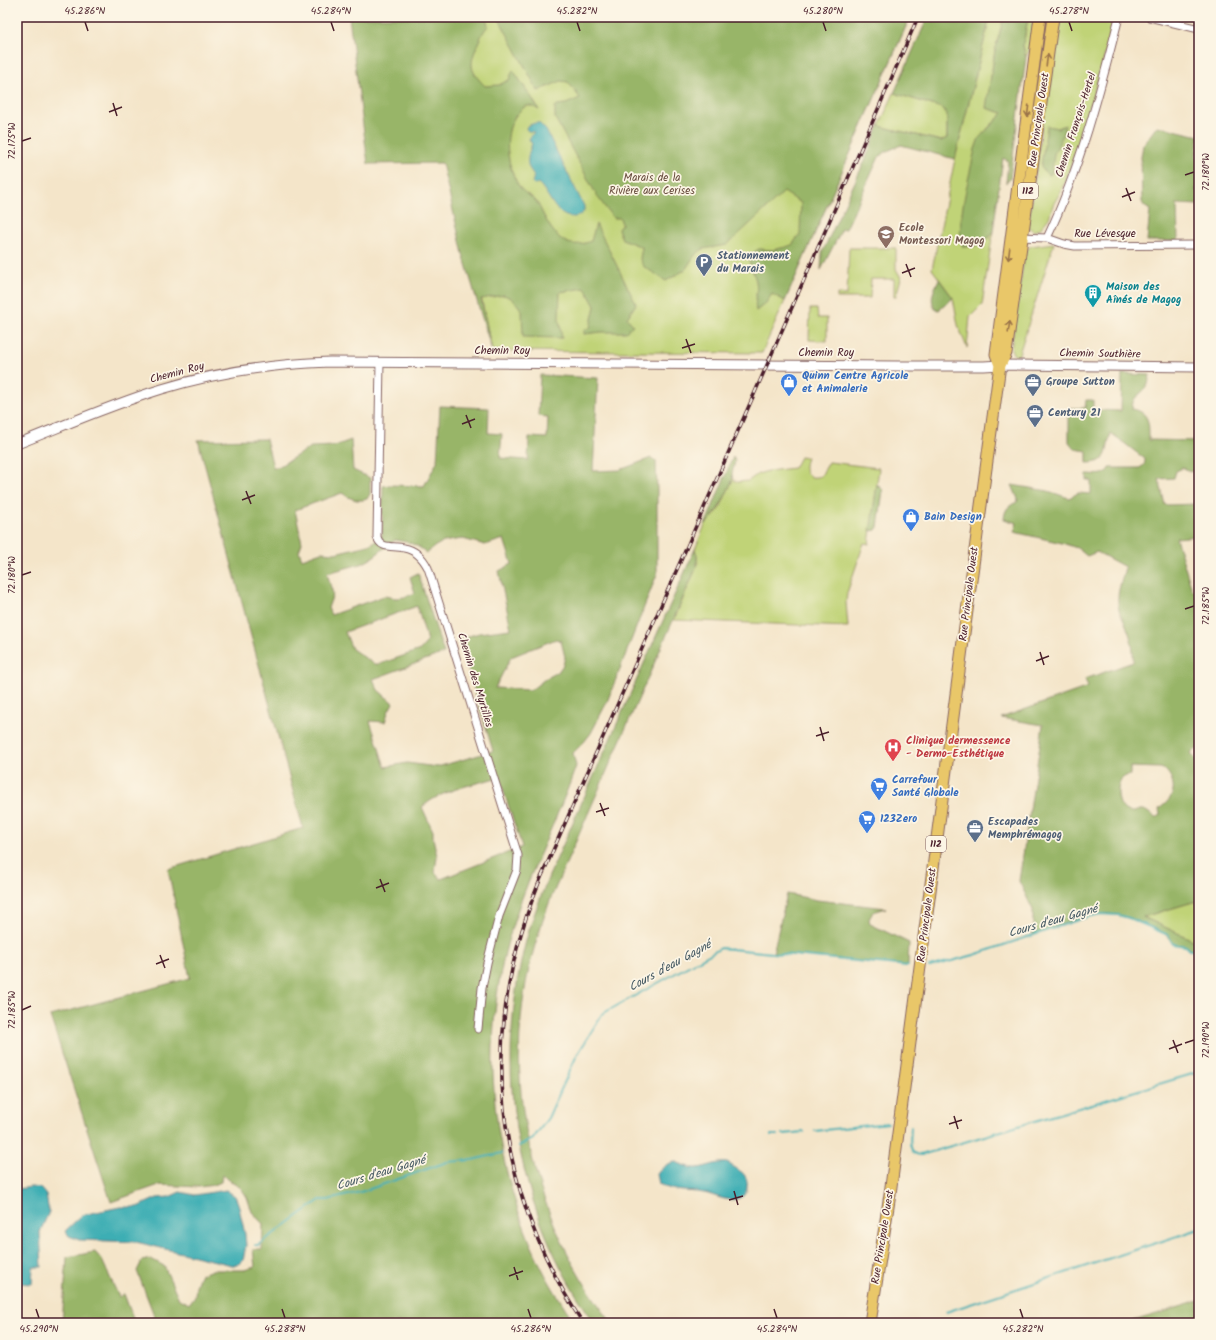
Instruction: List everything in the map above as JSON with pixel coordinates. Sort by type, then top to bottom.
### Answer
[{"type":"main road","name":"Rue Principale Ouest","points":[[1016,237],[1040,17]]},
{"type":"main road","name":"Rue Principale Ouest","points":[[870,1323],[891,1186],[976,535],[1000,365],[996,354],[1054,17]]},
{"type":"street","name":"Chemin François-Hertel","points":[[1047,238],[1088,131],[1119,17]]},
{"type":"street","points":[[1149,17],[1199,29]]},
{"type":"street","name":"Rue Lévesque","points":[[1016,237],[1047,238],[1075,246],[1199,245]]},
{"type":"street","name":"Chemin Roy","points":[[17,444],[126,400],[164,388],[208,376],[295,364],[380,362],[899,366],[1000,365]]},
{"type":"street","name":"Chemin des Myrtilles","points":[[380,362],[377,537],[383,546],[404,548],[414,552],[423,558],[428,568],[518,855],[517,870],[499,916],[487,964],[482,988],[478,1029]]},
{"type":"street","name":"Chemin Southière","points":[[1000,365],[1199,367]]},
{"type":"green space","points":[[349,17],[486,17],[488,26],[483,32],[473,56],[473,70],[485,86],[499,85],[509,80],[513,70],[539,110],[532,106],[526,106],[518,113],[512,122],[509,133],[508,155],[514,177],[521,188],[536,202],[548,224],[557,236],[568,243],[583,244],[591,241],[596,224],[636,304],[627,318],[633,325],[626,332],[584,334],[584,330],[590,328],[595,306],[585,288],[560,292],[559,318],[562,338],[523,337],[522,311],[511,298],[504,295],[481,299],[492,351],[463,254],[442,163],[368,164]]},
{"type":"green space","name":"Marais de la Rivière aux Cerises","points":[[425,17],[910,17],[762,353],[492,351]]},
{"type":"green space","points":[[498,17],[910,17],[785,301],[772,294],[766,303],[756,311],[756,285],[749,257],[759,249],[772,250],[792,245],[800,234],[801,203],[784,192],[727,245],[703,249],[695,255],[685,270],[666,281],[643,266],[640,259],[642,247],[622,239],[618,229],[622,224],[620,218],[613,218],[597,196],[555,118],[555,107],[557,105],[566,104],[580,98],[568,82],[561,81],[538,91]]},
{"type":"green space","points":[[928,17],[990,17],[955,159],[901,145],[885,152],[879,157],[846,229],[842,229],[821,270],[822,253],[866,158],[879,126],[941,141],[947,138],[947,114],[942,108],[894,93]]},
{"type":"green space","points":[[990,17],[1004,17],[995,50],[987,108],[1003,113],[987,129],[988,239],[993,231],[982,305],[970,317],[967,348],[958,325],[953,298],[932,269],[955,159]]},
{"type":"green space","points":[[1004,17],[1028,17],[1023,46],[1026,58],[1010,178],[1006,183],[1008,161],[1003,158],[993,231],[981,244],[963,247],[961,239],[962,214],[975,149],[979,138],[1003,113],[986,108],[995,50]]},
{"type":"green space","points":[[1028,17],[1035,17],[1029,51],[1026,57],[1023,46]]},
{"type":"green space","points":[[1057,17],[1114,17],[1101,70],[1069,171],[1061,191],[1053,205],[1049,218],[1041,228],[1034,231],[1028,227]]},
{"type":"green space","points":[[894,93],[942,108],[947,113],[947,138],[941,141],[879,126]]},
{"type":"green space","points":[[1065,125],[1063,135],[1054,154],[1051,174],[1048,175],[1041,166],[1047,126],[1058,128]]},
{"type":"green space","points":[[1157,126],[1199,136],[1196,158],[1199,159],[1199,183],[1195,191],[1199,188],[1199,205],[1177,204],[1178,241],[1147,241],[1150,210],[1144,206],[1142,202],[1141,157],[1143,145]]},
{"type":"green space","points":[[1054,243],[1018,357],[1013,354],[1011,349],[1025,251],[1031,246]]},
{"type":"green space","points":[[849,248],[896,248],[896,269],[901,278],[896,296],[894,296],[894,279],[871,279],[870,298],[837,298],[837,294],[847,295]]},
{"type":"green space","points":[[939,279],[953,298],[939,310],[935,309],[932,298]]},
{"type":"green space","points":[[810,309],[817,309],[818,318],[827,318],[827,341],[809,340]]},
{"type":"green space","points":[[1122,374],[1150,375],[1146,387],[1137,396],[1132,405],[1132,409],[1142,413],[1147,420],[1149,440],[1199,441],[1199,474],[1183,468],[1176,471],[1174,478],[1159,479],[1165,505],[1199,504],[1199,536],[1176,538],[1192,590],[1199,592],[1199,748],[1190,753],[1199,763],[1199,908],[1196,901],[1143,917],[1199,943],[1199,951],[1190,950],[1186,946],[1173,944],[1165,934],[1158,930],[1113,914],[1101,914],[1085,917],[1033,935],[1033,910],[1019,881],[1043,725],[1001,718],[1088,687],[1085,679],[1133,662],[1133,652],[1132,643],[1126,625],[1120,614],[1118,605],[1118,593],[1125,567],[1097,552],[1087,556],[1077,548],[1062,543],[1014,532],[1017,523],[1004,519],[1004,516],[1006,510],[1017,502],[1018,499],[1012,485],[1048,491],[1069,498],[1078,493],[1091,494],[1091,480],[1087,480],[1087,474],[1103,474],[1108,471],[1109,468],[1139,468],[1143,466],[1145,459],[1111,433],[1106,454],[1100,461],[1087,463],[1087,451],[1075,449],[1069,442],[1069,408],[1085,408],[1086,400],[1093,400],[1093,415],[1097,415],[1097,410],[1121,411]],"holes":[[[1130,767],[1160,768],[1167,772],[1173,783],[1172,795],[1159,809],[1160,815],[1155,818],[1144,810],[1133,812],[1124,810],[1118,798],[1118,789],[1123,778],[1130,775]]]},
{"type":"green space","points":[[540,375],[598,378],[593,471],[620,470],[651,458],[656,461],[657,574],[607,702],[591,733],[573,753],[576,766],[569,786],[528,882],[514,921],[503,963],[496,1006],[493,1049],[494,1093],[499,1136],[509,1178],[521,1220],[538,1260],[560,1300],[575,1323],[157,1323],[137,1271],[142,1261],[151,1259],[164,1266],[179,1299],[189,1304],[195,1296],[196,1286],[200,1275],[212,1270],[244,1270],[255,1267],[253,1249],[262,1249],[263,1224],[252,1212],[247,1197],[241,1188],[222,1175],[221,1182],[214,1185],[199,1187],[159,1185],[111,1202],[50,1016],[190,978],[168,869],[303,828],[198,440],[266,439],[273,467],[278,467],[311,447],[335,446],[351,440],[353,470],[370,478],[370,494],[367,499],[357,500],[342,493],[295,510],[302,543],[299,551],[302,559],[321,552],[335,553],[368,545],[382,536],[383,486],[424,486],[437,462],[440,406],[489,408],[488,433],[502,434],[500,458],[528,460],[529,437],[547,438],[548,417],[538,416]],"holes":[[[463,539],[485,545],[504,539],[512,564],[499,571],[511,629],[479,633],[459,639],[493,751],[437,767],[407,763],[385,767],[370,721],[385,722],[393,703],[378,690],[373,679],[444,653],[418,573],[410,577],[415,593],[405,597],[396,598],[384,596],[331,615],[328,608],[333,594],[327,573],[361,564],[369,560],[395,540],[412,544],[427,553],[435,546],[448,541]],[[417,606],[427,642],[420,650],[380,664],[374,664],[352,649],[345,632]],[[556,639],[561,641],[565,657],[563,665],[558,672],[545,679],[531,690],[495,688],[511,657]],[[499,777],[522,847],[441,879],[435,872],[437,856],[433,831],[422,807],[439,796],[469,785]]]},
{"type":"green space","points":[[733,457],[735,461],[732,474],[733,479],[718,509],[705,525]]},
{"type":"green space","points":[[800,457],[807,458],[805,470],[809,476],[812,477],[821,476],[829,462],[879,468],[869,544],[864,543],[847,593],[846,602],[848,627],[674,620],[697,566],[695,549],[705,525],[721,506],[733,479],[737,482],[748,481],[758,474],[768,471],[794,468]]},
{"type":"green space","points":[[877,484],[883,490],[878,527],[876,530],[870,531]]},
{"type":"green space","points":[[695,549],[697,566],[551,898],[535,946],[524,995],[520,1038],[520,1081],[525,1125],[535,1168],[548,1209],[566,1250],[587,1288],[612,1323],[595,1323],[568,1281],[543,1229],[530,1191],[520,1152],[514,1113],[511,1073],[512,1033],[516,993],[528,933],[549,876]]},
{"type":"green space","points":[[787,894],[817,900],[886,908],[873,912],[869,919],[870,924],[909,943],[908,966],[773,953]]},
{"type":"green space","points":[[1196,901],[1199,908],[1199,943],[1143,917]]},
{"type":"green space","points":[[95,1252],[102,1260],[119,1297],[124,1294],[135,1323],[62,1323],[67,1257]]},
{"type":"green space","points":[[1199,1301],[1199,1323],[1127,1323]]},
{"type":"water","points":[[539,123],[546,130],[584,206],[584,211],[581,215],[573,217],[561,213],[542,187],[538,183],[534,185],[532,183],[533,176],[528,165],[528,159],[532,144],[529,139],[534,132],[526,129],[527,126]]},
{"type":"water","points":[[676,1162],[693,1168],[727,1163],[745,1175],[747,1179],[746,1192],[741,1197],[730,1200],[704,1193],[670,1189],[659,1184],[657,1174],[665,1166]]},
{"type":"water","points":[[31,1187],[40,1188],[46,1195],[49,1212],[40,1232],[42,1267],[33,1267],[32,1284],[17,1283],[17,1189]]},
{"type":"water","points":[[226,1190],[235,1196],[245,1234],[246,1245],[243,1261],[237,1265],[136,1242],[79,1240],[69,1236],[65,1231],[82,1215],[120,1207],[137,1207],[157,1198],[169,1197],[180,1192],[195,1195]]},
{"type":"waterway","name":"Cours d'eau Gagné","points":[[929,967],[974,955],[1087,917],[1101,914],[1118,915],[1129,918],[1168,935],[1173,944],[1186,946],[1190,950],[1199,951]]},
{"type":"waterway","name":"Cours d'eau Gagné","points":[[519,1146],[533,1139],[548,1118],[576,1057],[602,1014],[721,948],[908,966]]},
{"type":"waterway","points":[[911,1127],[911,1148],[913,1152],[921,1155],[1199,1072]]},
{"type":"waterway","points":[[815,1131],[888,1123]]},
{"type":"waterway","points":[[783,1134],[804,1132]]},
{"type":"waterway","points":[[771,1135],[778,1135]]},
{"type":"waterway","name":"Cours d'eau Gagné","points":[[255,1245],[258,1245],[320,1200],[328,1200],[364,1191],[447,1162],[472,1160],[502,1153]]},
{"type":"waterway","points":[[946,1312],[1199,1229]]},
{"type":"railway","points":[[583,1323],[552,1271],[529,1217],[513,1163],[504,1107],[502,1051],[507,994],[520,937],[540,880],[767,365],[918,17]]},
{"type":"place","name":"Ecole Montessori Magog","points":[[886,249]]},
{"type":"place","name":"Stationnement du Marais","points":[[704,277]]},
{"type":"place","name":"Maison des Aînés de Magog","points":[[1093,308]]},
{"type":"place","name":"Quinn Centre Agricole et Animalerie","points":[[789,397]]},
{"type":"place","name":"Groupe Sutton","points":[[1033,397]]},
{"type":"place","name":"Century 21","points":[[1035,428]]},
{"type":"place","name":"Bain Design","points":[[911,532]]},
{"type":"place","name":"Clinique dermessence - Dermo-Esthétique","points":[[893,762]]},
{"type":"place","name":"Carrefour Santé Globale","points":[[879,801]]},
{"type":"place","name":"123Zero","points":[[867,834]]},
{"type":"place","name":"Escapades Memphrémagog","points":[[975,843]]}]
